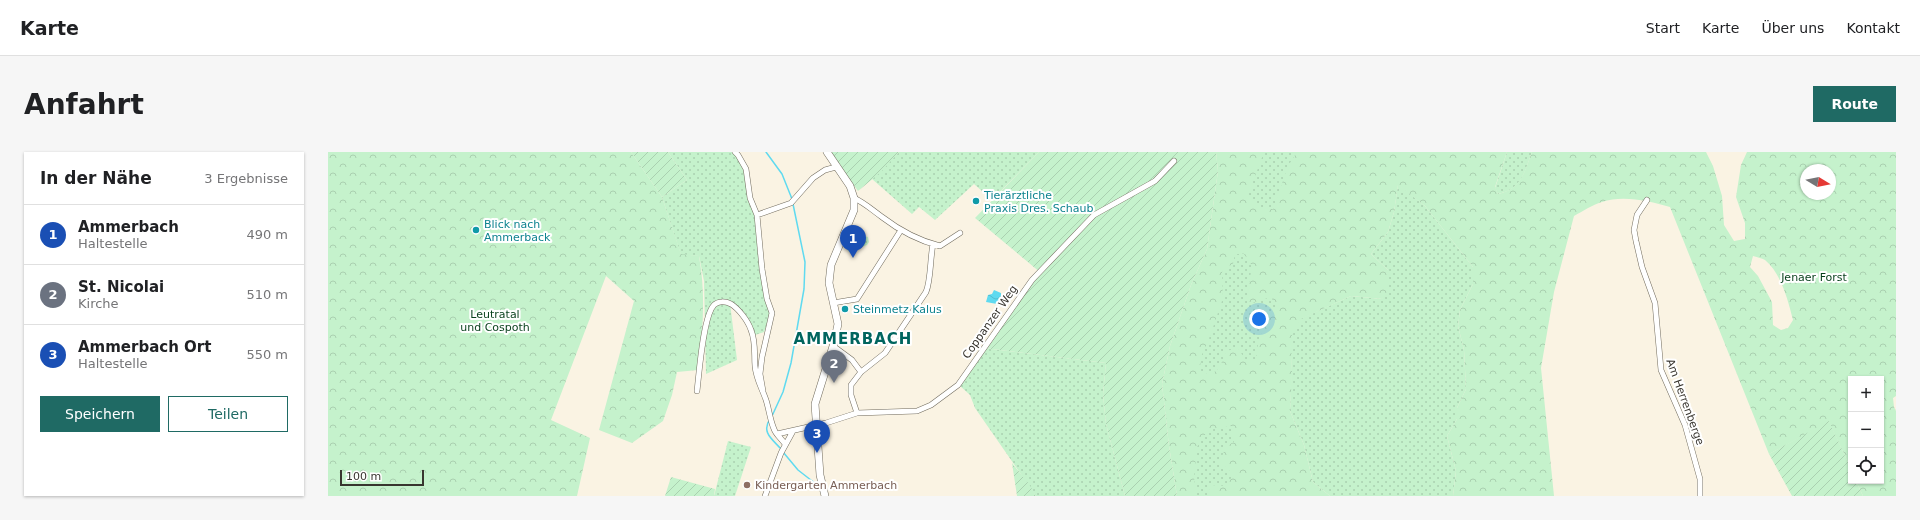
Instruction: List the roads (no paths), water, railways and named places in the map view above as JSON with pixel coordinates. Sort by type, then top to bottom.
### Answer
[{"type":"main road","points":[[825,496],[820,475],[817,424],[815,418],[816,397],[833,346],[838,324],[829,283],[831,265],[854,210],[854,198],[850,186],[827,152]]},
{"type":"street","points":[[735,152],[738,154],[746,169],[750,198],[757,215],[762,269],[767,300],[772,314],[762,357],[760,374],[774,430],[784,445]]},
{"type":"street","name":"Coppanzer Weg","points":[[777,434],[857,413],[918,411],[954,389],[1032,280],[1094,215],[1155,181],[1174,161]]},
{"type":"street","points":[[757,215],[791,203],[813,178],[825,170],[836,167]]},
{"type":"street","points":[[854,198],[863,202],[901,230],[933,244],[940,246],[960,233]]},
{"type":"street","name":"Am Herrenberge","points":[[1647,200],[1637,215],[1635,222],[1636,241],[1642,267],[1655,304],[1661,370],[1685,425],[1700,479],[1700,496]]},
{"type":"street","points":[[833,304],[857,299],[901,230]]},
{"type":"street","points":[[857,413],[851,395],[851,385],[861,372],[884,353],[926,292],[933,244]]},
{"type":"street","points":[[697,391],[705,332],[710,314],[713,306],[719,302],[725,302],[736,310],[751,328],[755,346],[756,376],[759,387],[764,394]]},
{"type":"street","points":[[833,346],[852,360],[861,372]]},
{"type":"street","points":[[766,496],[784,445],[793,431]]},
{"type":"water","points":[[994,290],[1001,293],[997,304],[986,302],[988,295],[992,294]]},
{"type":"waterway","name":"AMMERBACH","points":[[766,152],[782,174],[792,199]]},
{"type":"waterway","name":"AMMERBACH","points":[[772,416],[783,392],[791,363],[804,289],[805,262],[793,204]]},
{"type":"waterway","name":"AMMERBACH","points":[[770,419],[767,432],[771,439],[781,449]]},
{"type":"waterway","name":"AMMERBACH","points":[[783,452],[798,470],[816,484]]},
{"type":"place","name":"Tierärztliche Praxis Dres. Schaub","points":[[976,201]]},
{"type":"place","name":"Blick nach Ammerback","points":[[476,230]]},
{"type":"place","name":"Ammerbach","points":[[853,258]]},
{"type":"place","name":"Steinmetz Kalus","points":[[845,309]]},
{"type":"place","name":"St. Nicolai","points":[[834,383]]},
{"type":"place","name":"Ammerbach Ort","points":[[817,453]]},
{"type":"place","name":"Kindergarten Ammerbach","points":[[747,485]]},
{"type":"district","name":"AMMERBACH","points":[[853,339]]},
{"type":"park label","name":"Jenaer Forst","points":[[1814,277]]},
{"type":"park label","name":"Leutratal und Cospoth","points":[[495,320]]}]
